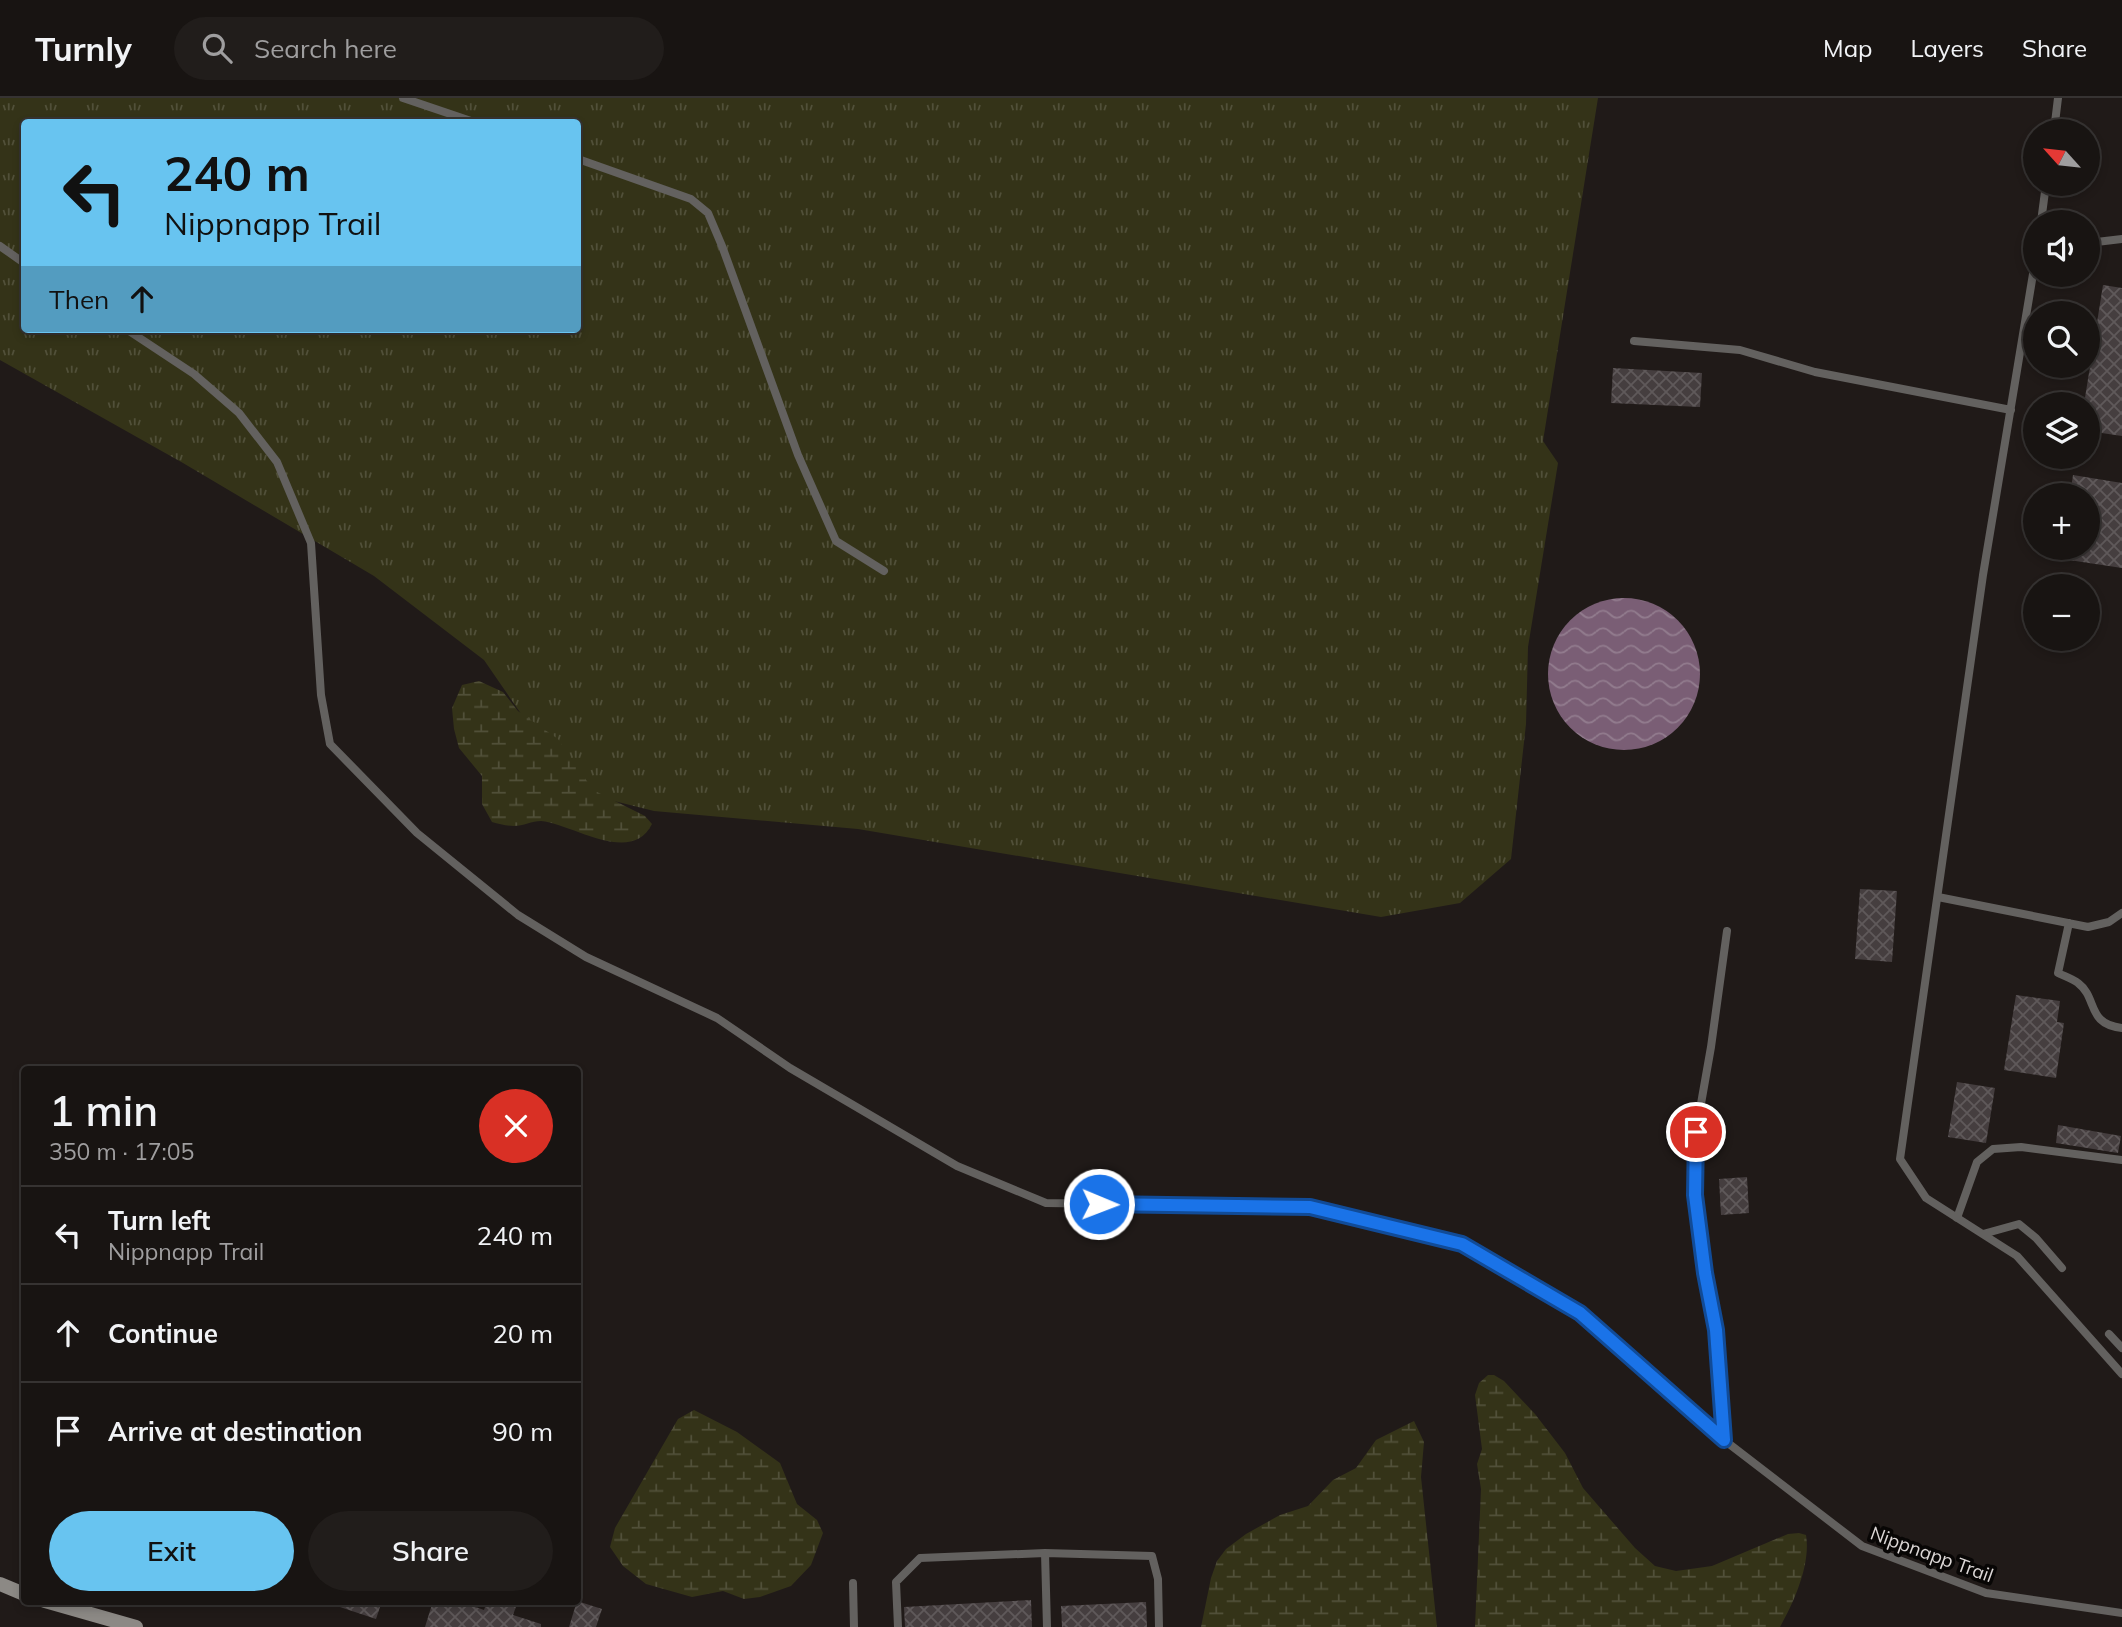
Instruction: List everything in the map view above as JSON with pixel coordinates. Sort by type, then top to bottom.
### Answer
[{"type":"main road","points":[[0,1584],[21,1593]]},
{"type":"main road","points":[[59,1605],[136,1627]]},
{"type":"lane","points":[[403,98],[465,119]]},
{"type":"lane","points":[[2055,119],[2058,98]]},
{"type":"lane","points":[[581,160],[691,199],[708,213],[798,455],[836,541],[884,572]]},
{"type":"lane","points":[[2100,242],[2122,239]]},
{"type":"lane","points":[[0,246],[21,261]]},
{"type":"lane","points":[[2031,287],[1983,575],[1900,1159],[1926,1198],[2017,1256],[2122,1374]]},
{"type":"lane","name":"Nippnapp Trail","points":[[132,333],[194,374],[239,412],[277,462],[311,543],[321,695],[330,744],[417,833],[518,915],[586,957],[717,1018],[790,1068],[957,1166],[1046,1203],[1310,1207],[1462,1244],[1580,1313],[1724,1440],[1861,1546],[1986,1593],[2122,1613]]},
{"type":"lane","points":[[1634,341],[1740,350],[1815,372],[2011,410]]},
{"type":"lane","points":[[1938,897],[2088,926],[2109,922],[2122,914]]},
{"type":"lane","points":[[2069,923],[2058,973],[2080,984],[2101,1021],[2112,1027],[2122,1028]]},
{"type":"lane","points":[[1724,1440],[1716,1330],[1705,1273],[1695,1195],[1696,1132],[1727,931]]},
{"type":"lane","points":[[1956,1217],[1977,1162],[1993,1149],[2021,1147],[2122,1160]]},
{"type":"lane","points":[[1983,1234],[2019,1224],[2036,1238],[2062,1268]]},
{"type":"lane","points":[[2109,1334],[2122,1348]]},
{"type":"lane","points":[[898,1627],[896,1582],[920,1558],[1045,1553],[1152,1556],[1158,1579],[1159,1627]]},
{"type":"lane","points":[[1045,1553],[1047,1627]]},
{"type":"lane","points":[[853,1583],[854,1627]]},
{"type":"green space","points":[[0,98],[1598,98],[1543,441],[1558,463],[1528,647],[1526,724],[1511,859],[1460,903],[1381,917],[858,829],[654,811],[586,794],[548,753],[484,660],[374,576],[183,463],[0,360]]},
{"type":"green space","points":[[479,681],[503,692],[518,711],[558,739],[593,790],[645,816],[652,824],[643,836],[630,842],[616,842],[541,821],[514,826],[492,822],[482,804],[482,776],[459,748],[452,708],[462,685]]},
{"type":"green space","points":[[1488,1375],[1494,1375],[1504,1381],[1535,1414],[1565,1453],[1583,1488],[1635,1548],[1655,1566],[1676,1571],[1712,1566],[1788,1534],[1806,1535],[1804,1570],[1796,1595],[1780,1627],[1475,1627],[1481,1489],[1477,1464],[1482,1449],[1475,1395],[1479,1383]]},
{"type":"green space","points":[[694,1410],[737,1432],[780,1463],[797,1504],[817,1520],[823,1533],[811,1565],[791,1586],[760,1597],[744,1599],[723,1591],[692,1597],[646,1584],[623,1566],[610,1547],[615,1528],[678,1419]]},
{"type":"green space","points":[[1414,1421],[1424,1442],[1421,1477],[1437,1627],[1201,1627],[1211,1578],[1217,1561],[1226,1549],[1280,1515],[1308,1506],[1333,1480],[1356,1468],[1376,1440]]},
{"type":"water","points":[[1624,598],[1653,604],[1678,620],[1694,645],[1700,674],[1694,703],[1678,728],[1653,744],[1624,750],[1595,744],[1570,728],[1554,703],[1548,674],[1554,645],[1570,620],[1595,604]]},
{"type":"building","points":[[2103,285],[2122,288],[2122,436],[2100,433],[2100,392],[2086,392],[2088,378],[2100,378],[2100,304]]},
{"type":"building","points":[[1613,368],[1702,373],[1700,407],[1611,403]]},
{"type":"building","points":[[2073,475],[2122,483],[2122,568],[2069,560],[2100,560],[2100,483],[2072,483]]},
{"type":"building","points":[[1860,889],[1897,891],[1892,962],[1855,959]]},
{"type":"building","points":[[2016,995],[2060,1001],[2057,1022],[2064,1023],[2056,1078],[2004,1070]]},
{"type":"building","points":[[1957,1082],[1995,1088],[1986,1143],[1948,1137]]},
{"type":"building","points":[[2058,1125],[2121,1136],[2118,1153],[2056,1143]]},
{"type":"building","points":[[1747,1177],[1749,1213],[1721,1215],[1719,1179]]},
{"type":"building","points":[[1031,1600],[1032,1627],[905,1627],[904,1607]]},
{"type":"building","points":[[581,1602],[602,1609],[596,1627],[569,1627],[576,1605],[581,1605]]},
{"type":"building","points":[[1146,1602],[1147,1627],[1062,1627],[1061,1606]]},
{"type":"building","points":[[334,1605],[381,1605],[376,1619]]},
{"type":"building","points":[[432,1605],[470,1605],[484,1610],[486,1605],[517,1605],[513,1615],[541,1624],[541,1627],[425,1627]]},
{"type":"route","points":[[1099,1204],[1310,1207],[1462,1244],[1580,1313],[1724,1440],[1716,1330],[1705,1273],[1695,1195],[1696,1132]]}]
